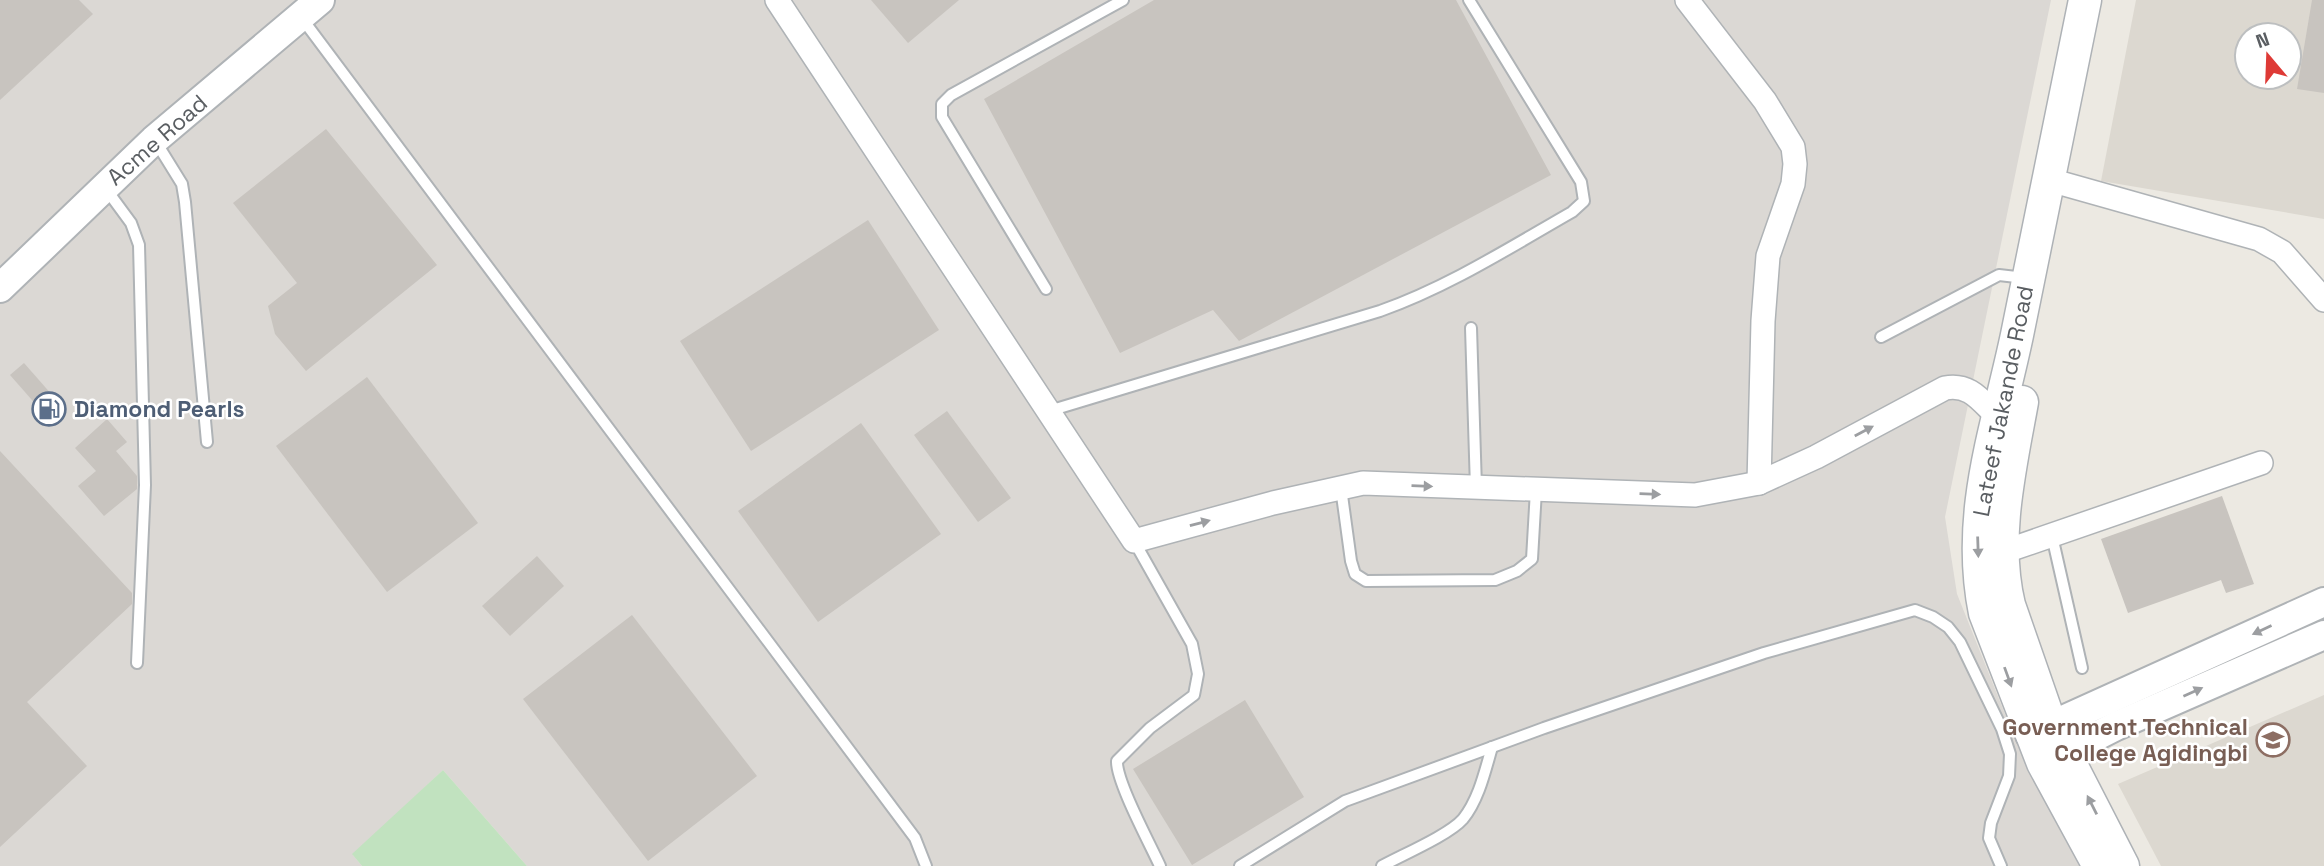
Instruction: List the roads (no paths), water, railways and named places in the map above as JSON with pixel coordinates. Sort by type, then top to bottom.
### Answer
[{"type":"main road","name":"Lateef Jakande Road","points":[[2085,0],[1985,474],[1978,529],[1980,587],[1985,612],[2047,744],[2099,866]]},
{"type":"main road","name":"Lateef Jakande Road","points":[[2106,0],[2064,184],[2015,441],[2002,530],[2004,586],[2047,744],[2123,866]]},
{"type":"street","points":[[777,0],[1134,541],[1273,503],[1363,483],[1695,495],[1759,483],[1816,457],[1945,388],[1956,386],[1968,389],[1998,417]]},
{"type":"street","points":[[1687,0],[1765,101],[1793,147],[1793,184],[1768,256],[1763,321],[1759,483]]},
{"type":"street","name":"Acme Road","points":[[0,288],[154,140],[310,8]]},
{"type":"street","points":[[2064,184],[2259,239],[2282,252],[2324,300]]},
{"type":"street","points":[[2003,552],[2261,463]]},
{"type":"street","points":[[2047,744],[2324,602]]},
{"type":"street","points":[[2047,744],[2116,726],[2324,635]]},
{"type":"lane","points":[[1046,289],[942,117],[942,104],[951,95],[1123,0]]},
{"type":"lane","points":[[1049,411],[1418,298],[1572,212],[1584,201],[1581,182],[1469,0]]},
{"type":"lane","points":[[310,8],[915,838],[926,866]]},
{"type":"lane","points":[[154,140],[182,184],[207,442]]},
{"type":"lane","points":[[104,186],[131,223],[139,245],[145,485],[137,663]]},
{"type":"lane","points":[[1881,337],[1999,275],[2028,279]]},
{"type":"lane","points":[[1471,328],[1476,488]]},
{"type":"lane","points":[[1341,488],[1351,561],[1355,574],[1366,581],[1494,580],[1517,571],[1532,558],[1536,490]]},
{"type":"lane","points":[[2052,536],[2082,668]]},
{"type":"lane","points":[[1134,541],[1192,645],[1198,674],[1194,695],[1150,728],[1117,761],[1116,768],[1160,866]]},
{"type":"lane","points":[[1240,866],[1345,801],[1764,653],[1915,610],[1948,627],[1960,642],[2002,729],[2010,754],[2009,776],[1991,823],[1989,838],[2001,866]]},
{"type":"lane","points":[[1382,866],[1462,820],[1480,789],[1492,747]]},
{"type":"place","name":"Diamond Pearls","points":[[49,409]]},
{"type":"place","name":"Government Technical College Agidingbi","points":[[2273,740]]}]
